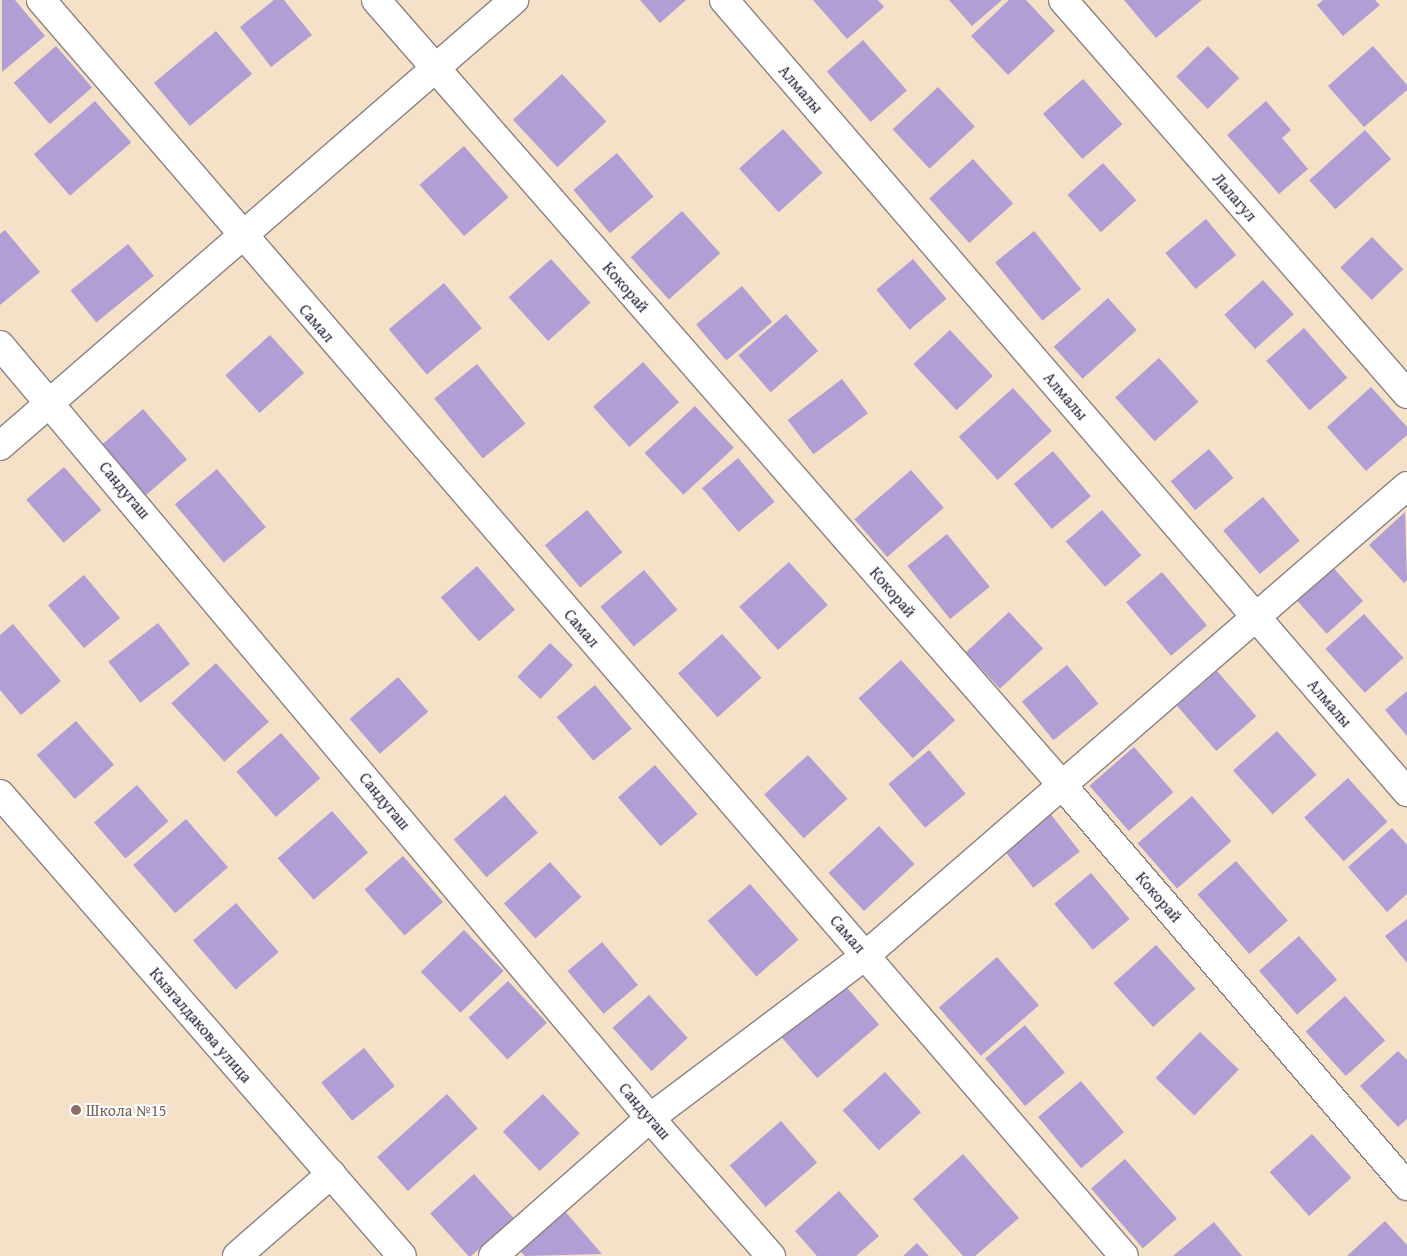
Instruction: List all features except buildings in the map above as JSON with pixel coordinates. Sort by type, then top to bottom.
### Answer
[{"type":"street","name":"Самал","points":[[41,0],[241,236],[866,955],[1124,1256]]},
{"type":"street","name":"Кокорай","points":[[376,0],[1062,785],[1407,1186]]},
{"type":"street","points":[[0,446],[514,0]]},
{"type":"street","name":"Алмалы","points":[[724,0],[1407,792]]},
{"type":"street","name":"Лалагул","points":[[1063,0],[1407,394]]},
{"type":"street","name":"Сандугаш","points":[[0,345],[51,402],[650,1118],[772,1256]]},
{"type":"street","points":[[493,1256],[650,1118],[866,955],[1407,486]]},
{"type":"street","name":"Кызгалдакова улица","points":[[0,794],[402,1256]]},
{"type":"street","points":[[237,1256],[331,1174]]},
{"type":"place","name":"Школа №15","points":[[76,1110]]}]
